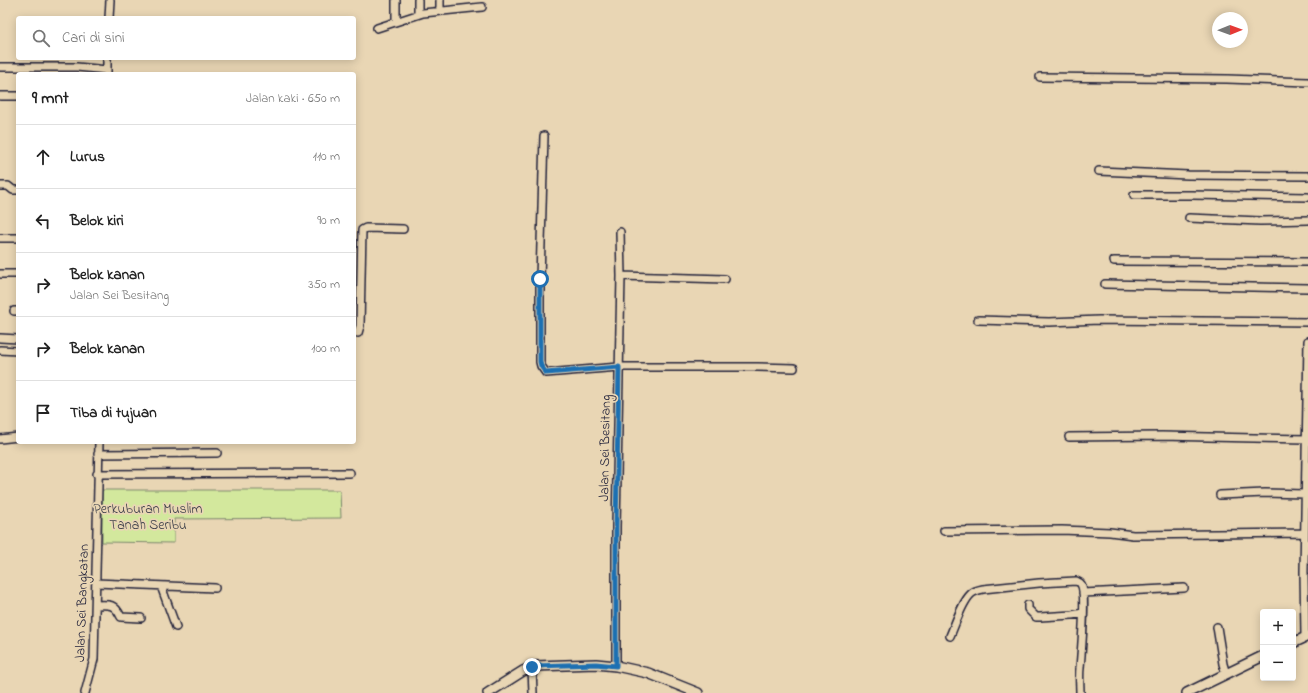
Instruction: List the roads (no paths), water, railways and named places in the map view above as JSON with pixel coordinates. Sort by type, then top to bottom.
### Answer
[{"type":"main road","points":[[1296,641],[1306,636]]},
{"type":"main road","points":[[1187,693],[1260,657]]},
{"type":"main road","points":[[488,693],[535,666],[583,664],[616,666],[648,673],[698,693]]},
{"type":"street","points":[[109,16],[110,0]]},
{"type":"street","points":[[396,0],[396,21]]},
{"type":"street","points":[[418,0],[418,14]]},
{"type":"street","points":[[440,0],[440,11]]},
{"type":"street","points":[[462,0],[462,9]]},
{"type":"street","points":[[377,28],[418,14],[462,9],[477,5]]},
{"type":"street","points":[[0,67],[77,67],[107,72],[108,60]]},
{"type":"street","points":[[1040,77],[1219,79],[1308,82]]},
{"type":"street","points":[[0,96],[16,96]]},
{"type":"street","points":[[544,136],[540,279],[540,362],[546,373],[619,367],[794,368]]},
{"type":"street","points":[[1100,171],[1188,175],[1308,176]]},
{"type":"street","points":[[0,186],[8,186],[12,190],[16,190]]},
{"type":"street","points":[[1134,196],[1192,195],[1308,197]]},
{"type":"street","points":[[1189,218],[1260,221],[1308,220]]},
{"type":"street","points":[[356,332],[358,333],[360,326],[362,230],[366,228],[403,229]]},
{"type":"street","name":"Jalan Sei Besitang","points":[[616,666],[616,527],[620,232]]},
{"type":"street","points":[[0,238],[16,238]]},
{"type":"street","points":[[1114,261],[1308,262]]},
{"type":"street","points":[[0,274],[16,274]]},
{"type":"street","points":[[620,276],[725,279]]},
{"type":"street","points":[[1105,284],[1308,288]]},
{"type":"street","points":[[978,320],[1049,322],[1099,320],[1308,322]]},
{"type":"street","points":[[0,338],[16,339]]},
{"type":"street","points":[[1306,636],[1304,533],[1308,418],[1308,341]]},
{"type":"street","points":[[0,350],[16,351]]},
{"type":"street","points":[[1069,437],[1162,436],[1307,443]]},
{"type":"street","points":[[0,440],[16,437]]},
{"type":"street","name":"Jalan Sei Bangkatan","points":[[85,693],[94,659],[99,444]]},
{"type":"street","points":[[98,454],[217,453]]},
{"type":"street","points":[[98,474],[350,472]]},
{"type":"street","points":[[1220,495],[1265,493],[1306,494]]},
{"type":"street","points":[[944,530],[1062,530],[1124,533],[1130,535],[1304,533]]},
{"type":"street","points":[[950,636],[965,603],[969,596],[975,591],[1039,583],[1076,581],[1081,584],[1083,593],[1080,693]]},
{"type":"street","points":[[96,583],[215,588]]},
{"type":"street","points":[[161,586],[176,627]]},
{"type":"street","points":[[1083,593],[1184,588]]},
{"type":"street","points":[[1028,604],[1028,609],[1036,617],[1040,618],[1083,613]]},
{"type":"street","points":[[96,605],[114,606],[121,617],[141,618]]},
{"type":"street","points":[[1217,627],[1226,674]]},
{"type":"street","points":[[532,667],[533,693]]},
{"type":"park label","name":"Perkuburan Muslim Tanah Seribu","points":[[148,516]]}]
